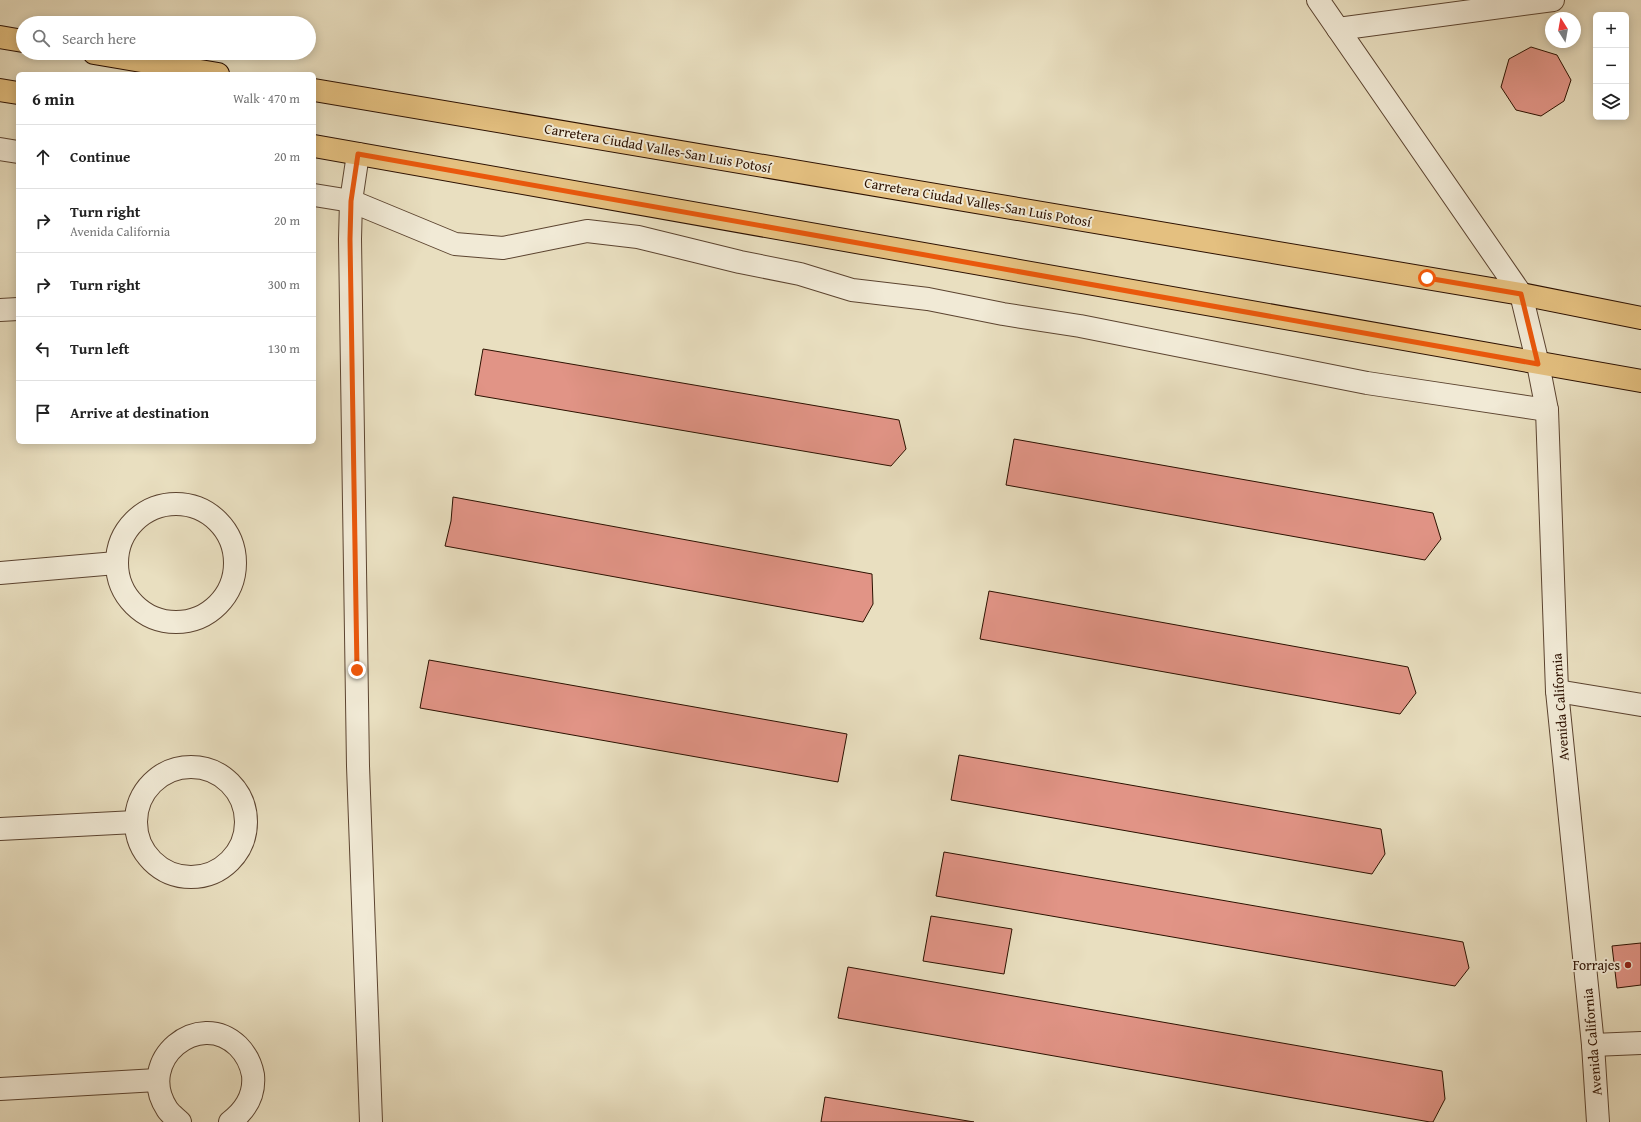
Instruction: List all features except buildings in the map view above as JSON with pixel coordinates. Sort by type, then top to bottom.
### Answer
[{"type":"main road","points":[[0,37],[16,40]]},
{"type":"main road","points":[[135,60],[206,72]]},
{"type":"main road","points":[[0,90],[16,93]]},
{"type":"main road","name":"Carretera Ciudad Valles-San Luis Potosí","points":[[316,90],[1521,294],[1641,318]]},
{"type":"main road","points":[[316,146],[1538,364],[1641,381]]},
{"type":"street","points":[[1318,0],[1521,294]]},
{"type":"street","points":[[1338,29],[1553,0]]},
{"type":"street","points":[[0,149],[16,152]]},
{"type":"street","points":[[358,154],[351,201],[350,239],[358,758],[371,1122]]},
{"type":"street","points":[[316,195],[351,201],[455,244],[503,248],[587,231],[638,238],[740,262],[800,274],[852,290],[928,299],[1003,314],[1080,326],[1367,383],[1547,410]]},
{"type":"street","name":"Avenida California","points":[[1521,294],[1538,364],[1547,410],[1557,691],[1593,1045],[1598,1122]]},
{"type":"street","points":[[0,310],[16,309]]},
{"type":"street","points":[[181,504],[200,509],[217,520],[229,536],[235,554],[234,574],[228,592],[216,607],[199,618],[180,622],[161,620],[143,612],[128,599],[120,582],[116,563],[120,544],[129,527],[144,513],[162,506],[181,504]]},
{"type":"street","points":[[0,573],[116,563]]},
{"type":"street","points":[[1557,691],[1641,705]]},
{"type":"street","points":[[190,767],[206,769],[222,777],[234,788],[243,805],[246,824],[242,843],[232,859],[217,870],[199,877],[180,876],[162,869],[147,857],[138,840],[135,822],[138,805],[146,790],[158,778],[173,770],[190,767]]},
{"type":"street","points":[[0,829],[135,822]]},
{"type":"street","points":[[180,1122],[167,1111],[160,1096],[157,1080],[160,1065],[167,1052],[178,1042],[192,1036],[206,1034],[220,1036],[234,1042],[244,1053],[252,1068],[254,1084],[250,1100],[241,1114],[230,1122]]},
{"type":"street","points":[[1593,1045],[1641,1043]]},
{"type":"street","points":[[0,1089],[157,1080]]},
{"type":"place","name":"Forrajes","points":[[1628,965]]},
{"type":"route","points":[[357,670],[350,239],[351,201],[358,154],[1538,364],[1521,294],[1427,278]]}]
